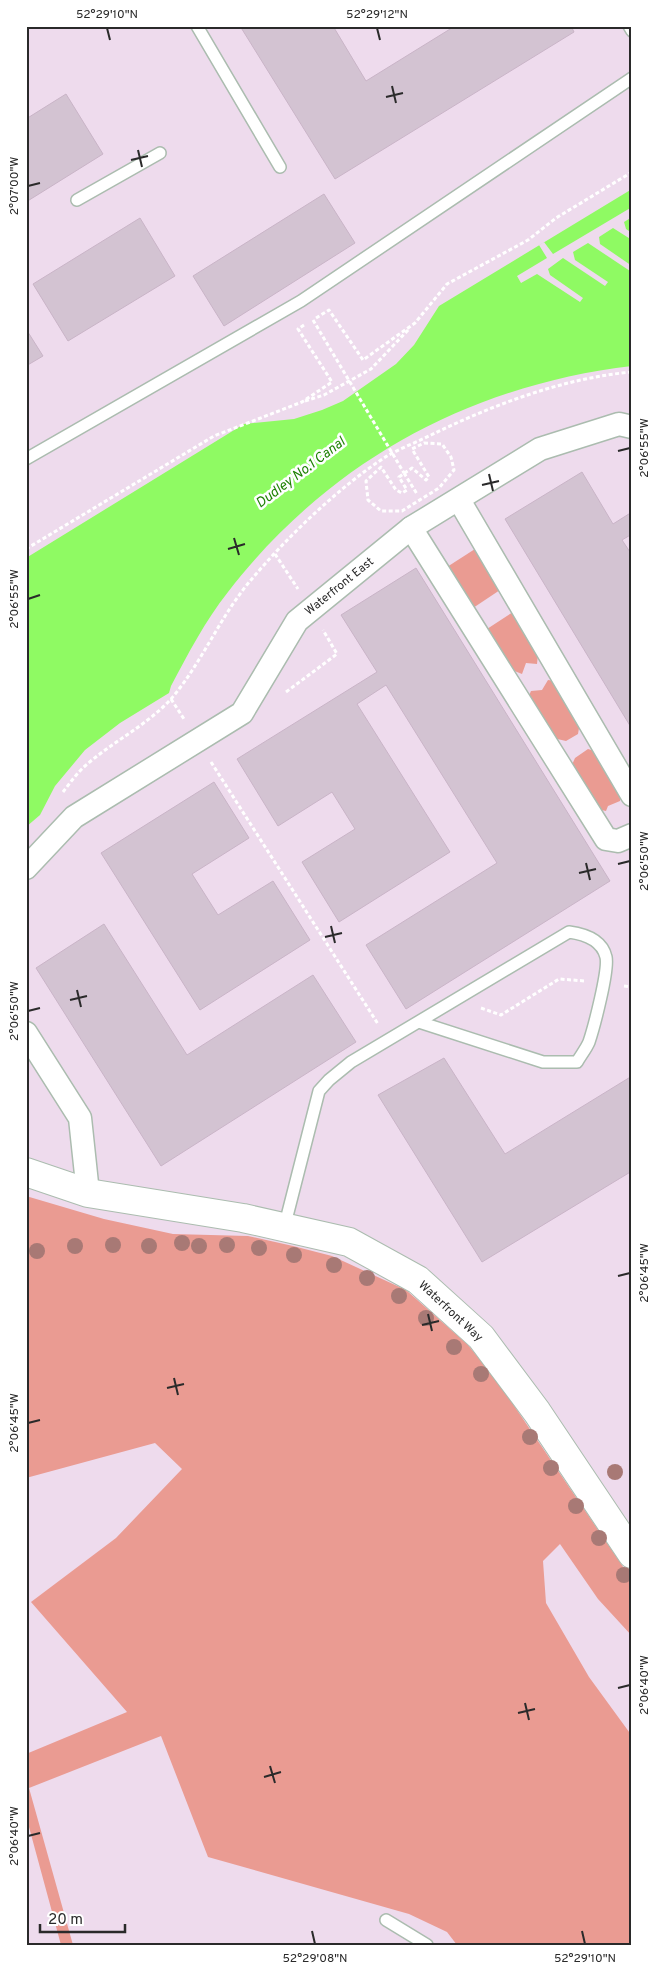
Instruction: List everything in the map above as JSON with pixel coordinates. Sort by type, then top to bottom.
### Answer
[{"type":"street","name":"Waterfront East","points":[[26,868],[74,817],[242,713],[297,620],[411,528],[540,449],[619,424],[632,428]]},
{"type":"street","points":[[459,500],[632,795]]},
{"type":"street","points":[[411,528],[606,839],[618,840],[632,835]]},
{"type":"street","points":[[26,1033],[33,1057],[80,1118],[88,1193]]},
{"type":"street","name":"Waterfront Way","points":[[26,1172],[88,1193],[243,1218],[349,1242],[418,1280],[481,1337],[537,1412],[632,1554]]},
{"type":"lane","points":[[196,26],[280,167]]},
{"type":"lane","points":[[629,26],[632,31]]},
{"type":"lane","points":[[26,459],[301,301],[632,78]]},
{"type":"lane","points":[[77,200],[160,153]]},
{"type":"lane","points":[[284,1228],[319,1091],[329,1080],[351,1062],[569,932],[584,934],[596,942],[606,957],[604,983],[590,1040],[577,1062],[543,1062],[419,1022]]},
{"type":"lane","points":[[386,1920],[427,1945]]},
{"type":"path","points":[[26,549],[214,436],[324,395],[371,370],[415,323],[447,284],[528,240],[556,218],[632,172]]},
{"type":"path","points":[[302,402],[332,382],[298,329],[329,310],[363,360],[415,323]]},
{"type":"path","points":[[313,320],[416,492]]},
{"type":"path","points":[[58,800],[84,767],[146,722],[171,698],[250,581],[275,554],[363,472],[389,455],[450,426],[511,401],[560,385],[614,373],[632,372]]},
{"type":"path","points":[[424,443],[442,444],[451,456],[454,470],[439,488],[402,511],[381,511],[368,500],[366,481],[376,470],[381,467],[396,490],[402,493],[407,490],[400,477],[404,473],[412,468],[426,480],[429,477],[412,449],[424,443]]},
{"type":"path","points":[[275,554],[311,609],[337,654],[283,695]]},
{"type":"path","points":[[211,762],[388,1040]]},
{"type":"path","points":[[457,999],[501,1016],[559,979],[632,987]]},
{"type":"shaded area","points":[[475,549],[500,590],[473,608],[447,567]]},
{"type":"shaded area","points":[[513,612],[538,654],[537,664],[526,663],[522,674],[512,670],[487,629]]},
{"type":"shaded area","points":[[548,680],[555,681],[580,722],[578,734],[566,741],[553,738],[528,698],[531,691],[542,690]]},
{"type":"shaded area","points":[[588,749],[598,752],[621,792],[620,801],[608,806],[606,811],[597,809],[571,767],[575,758]]},
{"type":"shaded area","points":[[26,1196],[104,1219],[173,1234],[248,1236],[332,1256],[406,1290],[467,1344],[494,1376],[632,1580],[632,1636],[598,1599],[560,1544],[543,1561],[546,1603],[589,1677],[632,1736],[632,1945],[457,1945],[447,1932],[409,1914],[208,1857],[161,1736],[29,1788],[73,1945],[61,1945],[26,1816],[26,1754],[127,1712],[31,1602],[116,1538],[182,1469],[155,1443],[26,1478]]},
{"type":"water","name":"Dudley No.1 Canal","points":[[632,189],[632,366],[572,376],[515,391],[459,412],[407,437],[357,468],[311,505],[267,546],[228,592],[197,638],[169,693],[120,723],[85,750],[55,786],[40,815],[26,827],[26,558],[244,424],[294,419],[343,401],[396,364],[414,345],[439,306]]},
{"type":"pier","points":[[632,207],[632,217],[624,222],[626,229],[632,233],[632,240],[613,228],[599,237],[600,244],[632,266],[630,271],[588,243],[573,252],[575,260],[608,282],[605,286],[563,258],[548,269],[550,275],[583,298],[580,302],[537,274],[521,283],[517,276],[547,258],[539,245],[544,242],[553,254]]},
{"type":"building","points":[[240,26],[333,26],[366,81],[455,26],[571,26],[574,32],[335,179]]},
{"type":"building","points":[[66,94],[103,154],[26,202],[26,119]]},
{"type":"building","points":[[324,194],[355,243],[224,326],[193,276]]},
{"type":"building","points":[[140,218],[175,276],[68,341],[33,284]]},
{"type":"building","points":[[26,329],[43,356],[26,366]]},
{"type":"building","points":[[582,472],[613,524],[632,512],[632,534],[622,540],[632,555],[632,729],[505,519]]},
{"type":"building","points":[[416,568],[610,881],[406,1009],[366,945],[497,863],[386,685],[357,704],[450,852],[339,922],[302,862],[355,829],[332,792],[278,826],[237,759],[377,672],[341,615]]},
{"type":"building","points":[[214,782],[249,838],[192,874],[218,915],[273,881],[310,940],[200,1010],[101,853]]},
{"type":"building","points":[[104,924],[187,1055],[313,975],[356,1042],[161,1166],[36,968]]},
{"type":"building","points":[[444,1058],[505,1154],[632,1076],[632,1171],[482,1262],[378,1095]]}]
